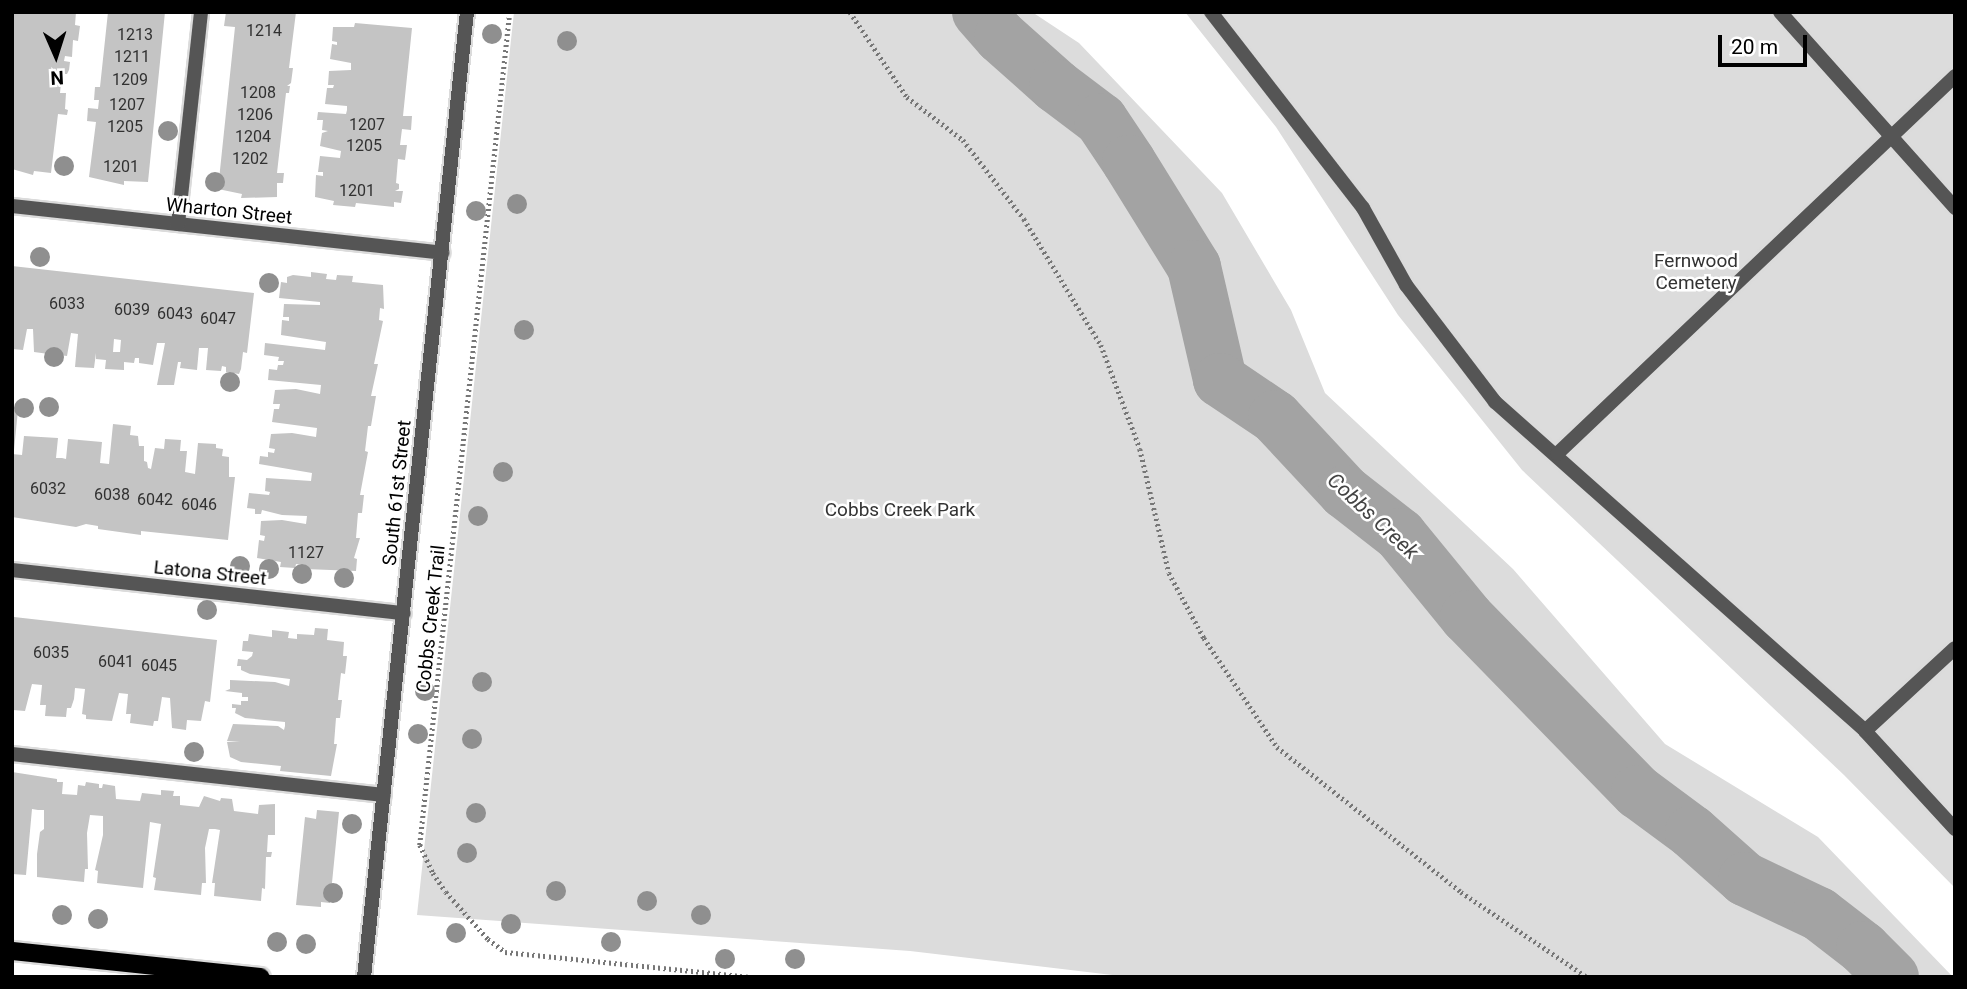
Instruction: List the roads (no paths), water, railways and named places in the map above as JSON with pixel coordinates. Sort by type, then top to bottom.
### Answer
[{"type":"main road","points":[[12,951],[261,977]]},
{"type":"street","points":[[177,224],[201,12]]},
{"type":"street","name":"South 61st Street","points":[[364,977],[467,12]]},
{"type":"street","points":[[1211,12],[1363,208],[1406,285],[1495,402],[1557,454],[1865,731],[1955,829]]},
{"type":"street","points":[[1780,12],[1955,208]]},
{"type":"street","points":[[1557,454],[1955,76]]},
{"type":"street","name":"Wharton Street","points":[[12,206],[442,253]]},
{"type":"street","name":"Latona Street","points":[[12,570],[404,613]]},
{"type":"street","points":[[1865,731],[1955,648]]},
{"type":"street","points":[[12,754],[384,795]]},
{"type":"waterway","name":"Cobbs Creek","points":[[979,12],[1001,37],[1056,86],[1101,120],[1129,162],[1194,267],[1220,380],[1275,417],[1345,492],[1400,535],[1467,617],[1638,792],[1692,832],[1745,879],[1819,914],[1863,948],[1892,977]]},
{"type":"park label","name":"Fernwood Cemetery","points":[[1696,272]]},
{"type":"park label","name":"Cobbs Creek Park","points":[[900,510]]}]
